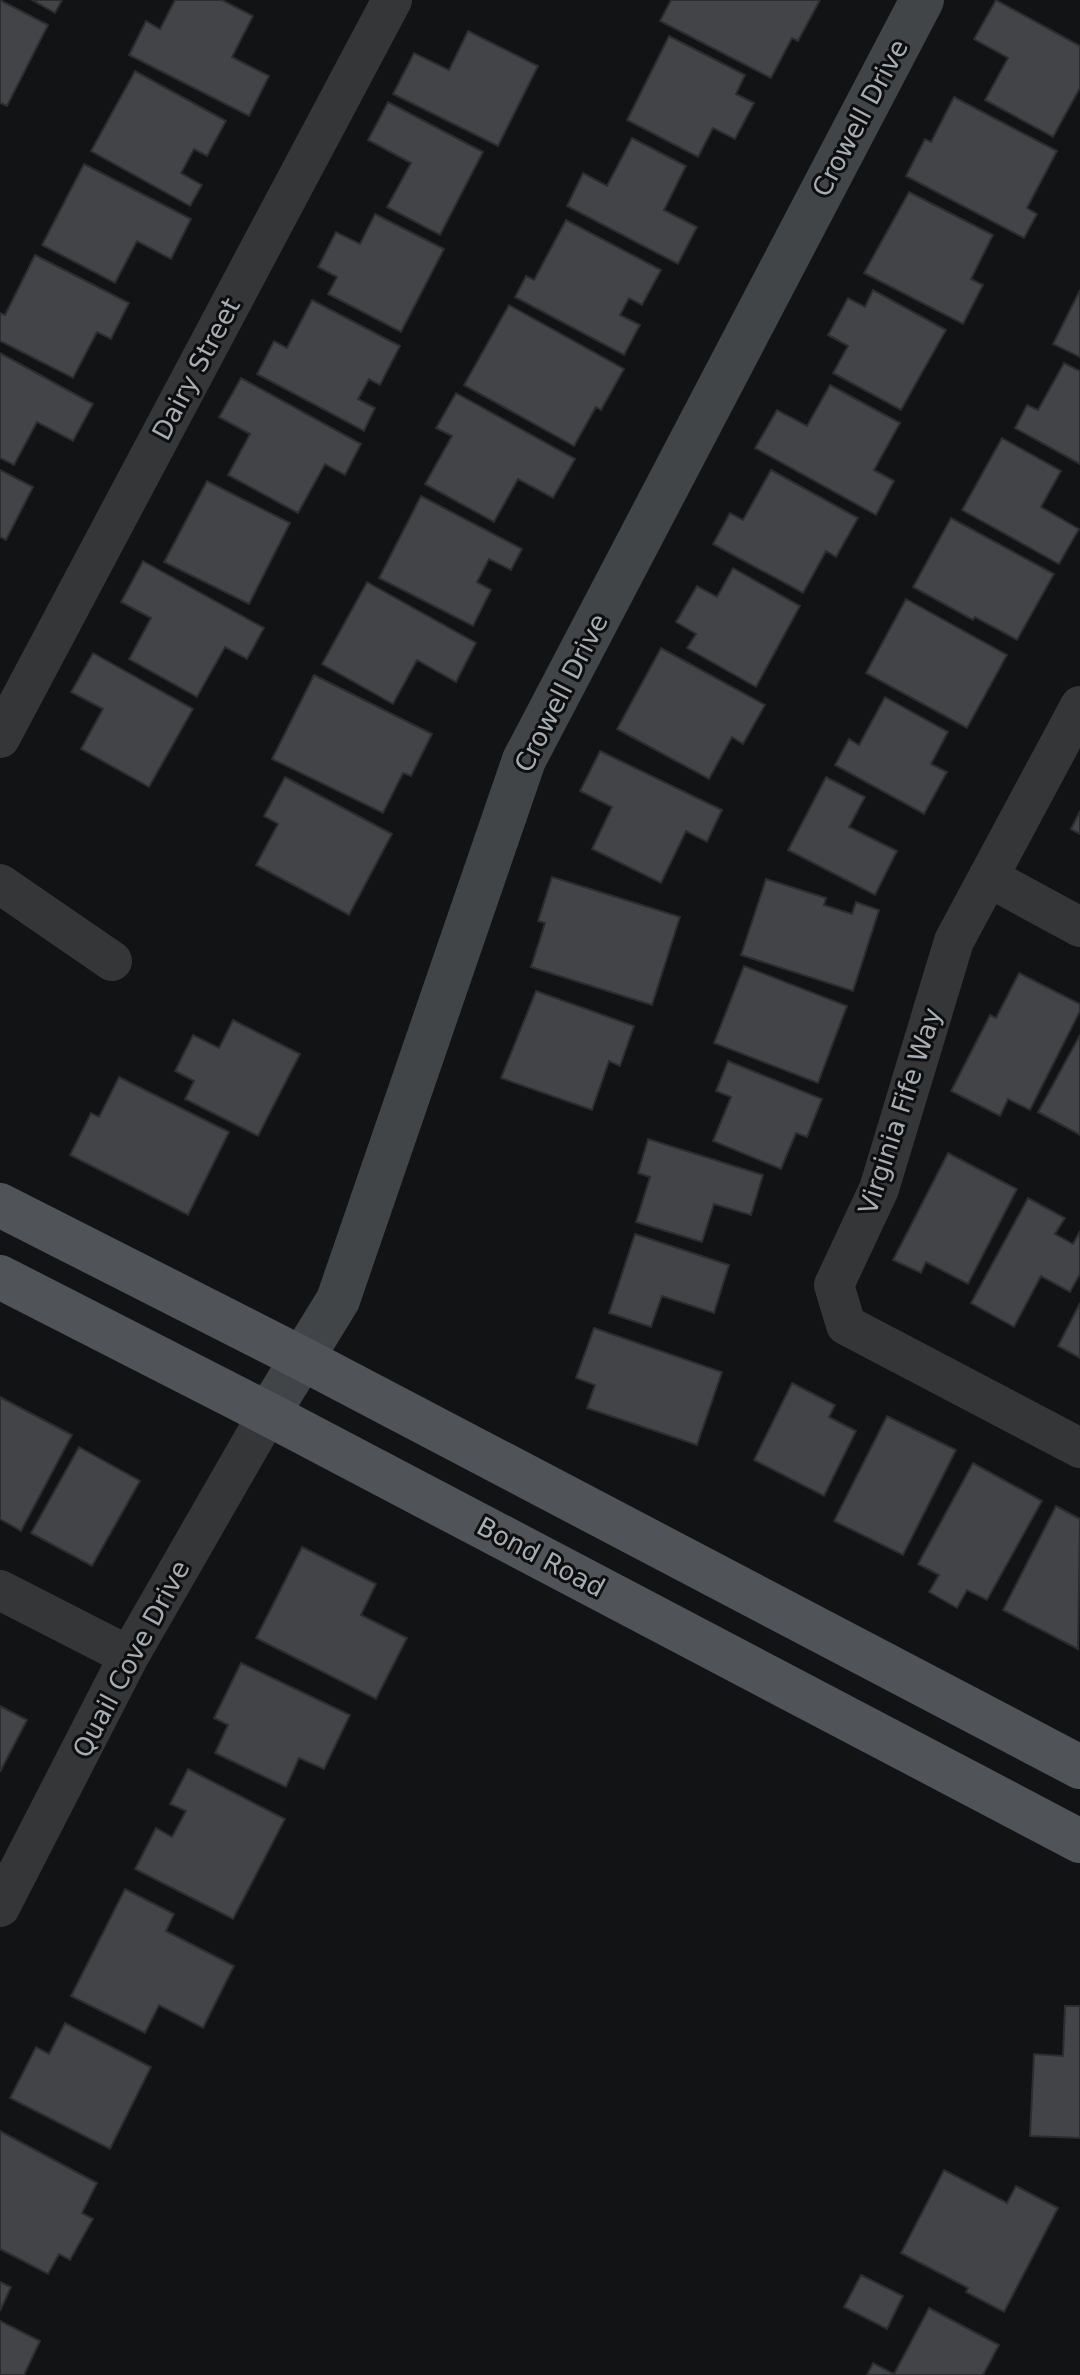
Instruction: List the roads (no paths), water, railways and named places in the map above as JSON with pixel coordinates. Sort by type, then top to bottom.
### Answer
[{"type":"main road","points":[[0,1205],[301,1358],[1080,1767]]},
{"type":"main road","name":"Bond Road","points":[[0,1277],[268,1414],[1080,1841]]},
{"type":"main road","points":[[868,1730],[940,1740],[1080,1811]]},
{"type":"street","name":"Dairy Street","points":[[0,738],[392,0]]},
{"type":"street","name":"Crowell Drive","points":[[268,1414],[338,1300],[524,760],[922,0]]},
{"type":"street","name":"Virginia Fife Way","points":[[1080,706],[954,941],[879,1189],[834,1285],[846,1325],[1080,1448]]},
{"type":"street","points":[[988,877],[1080,927]]},
{"type":"street","points":[[0,884],[112,961]]},
{"type":"street","name":"Quail Cove Drive","points":[[0,1907],[129,1656],[268,1414]]},
{"type":"street","points":[[0,1590],[129,1656]]}]
